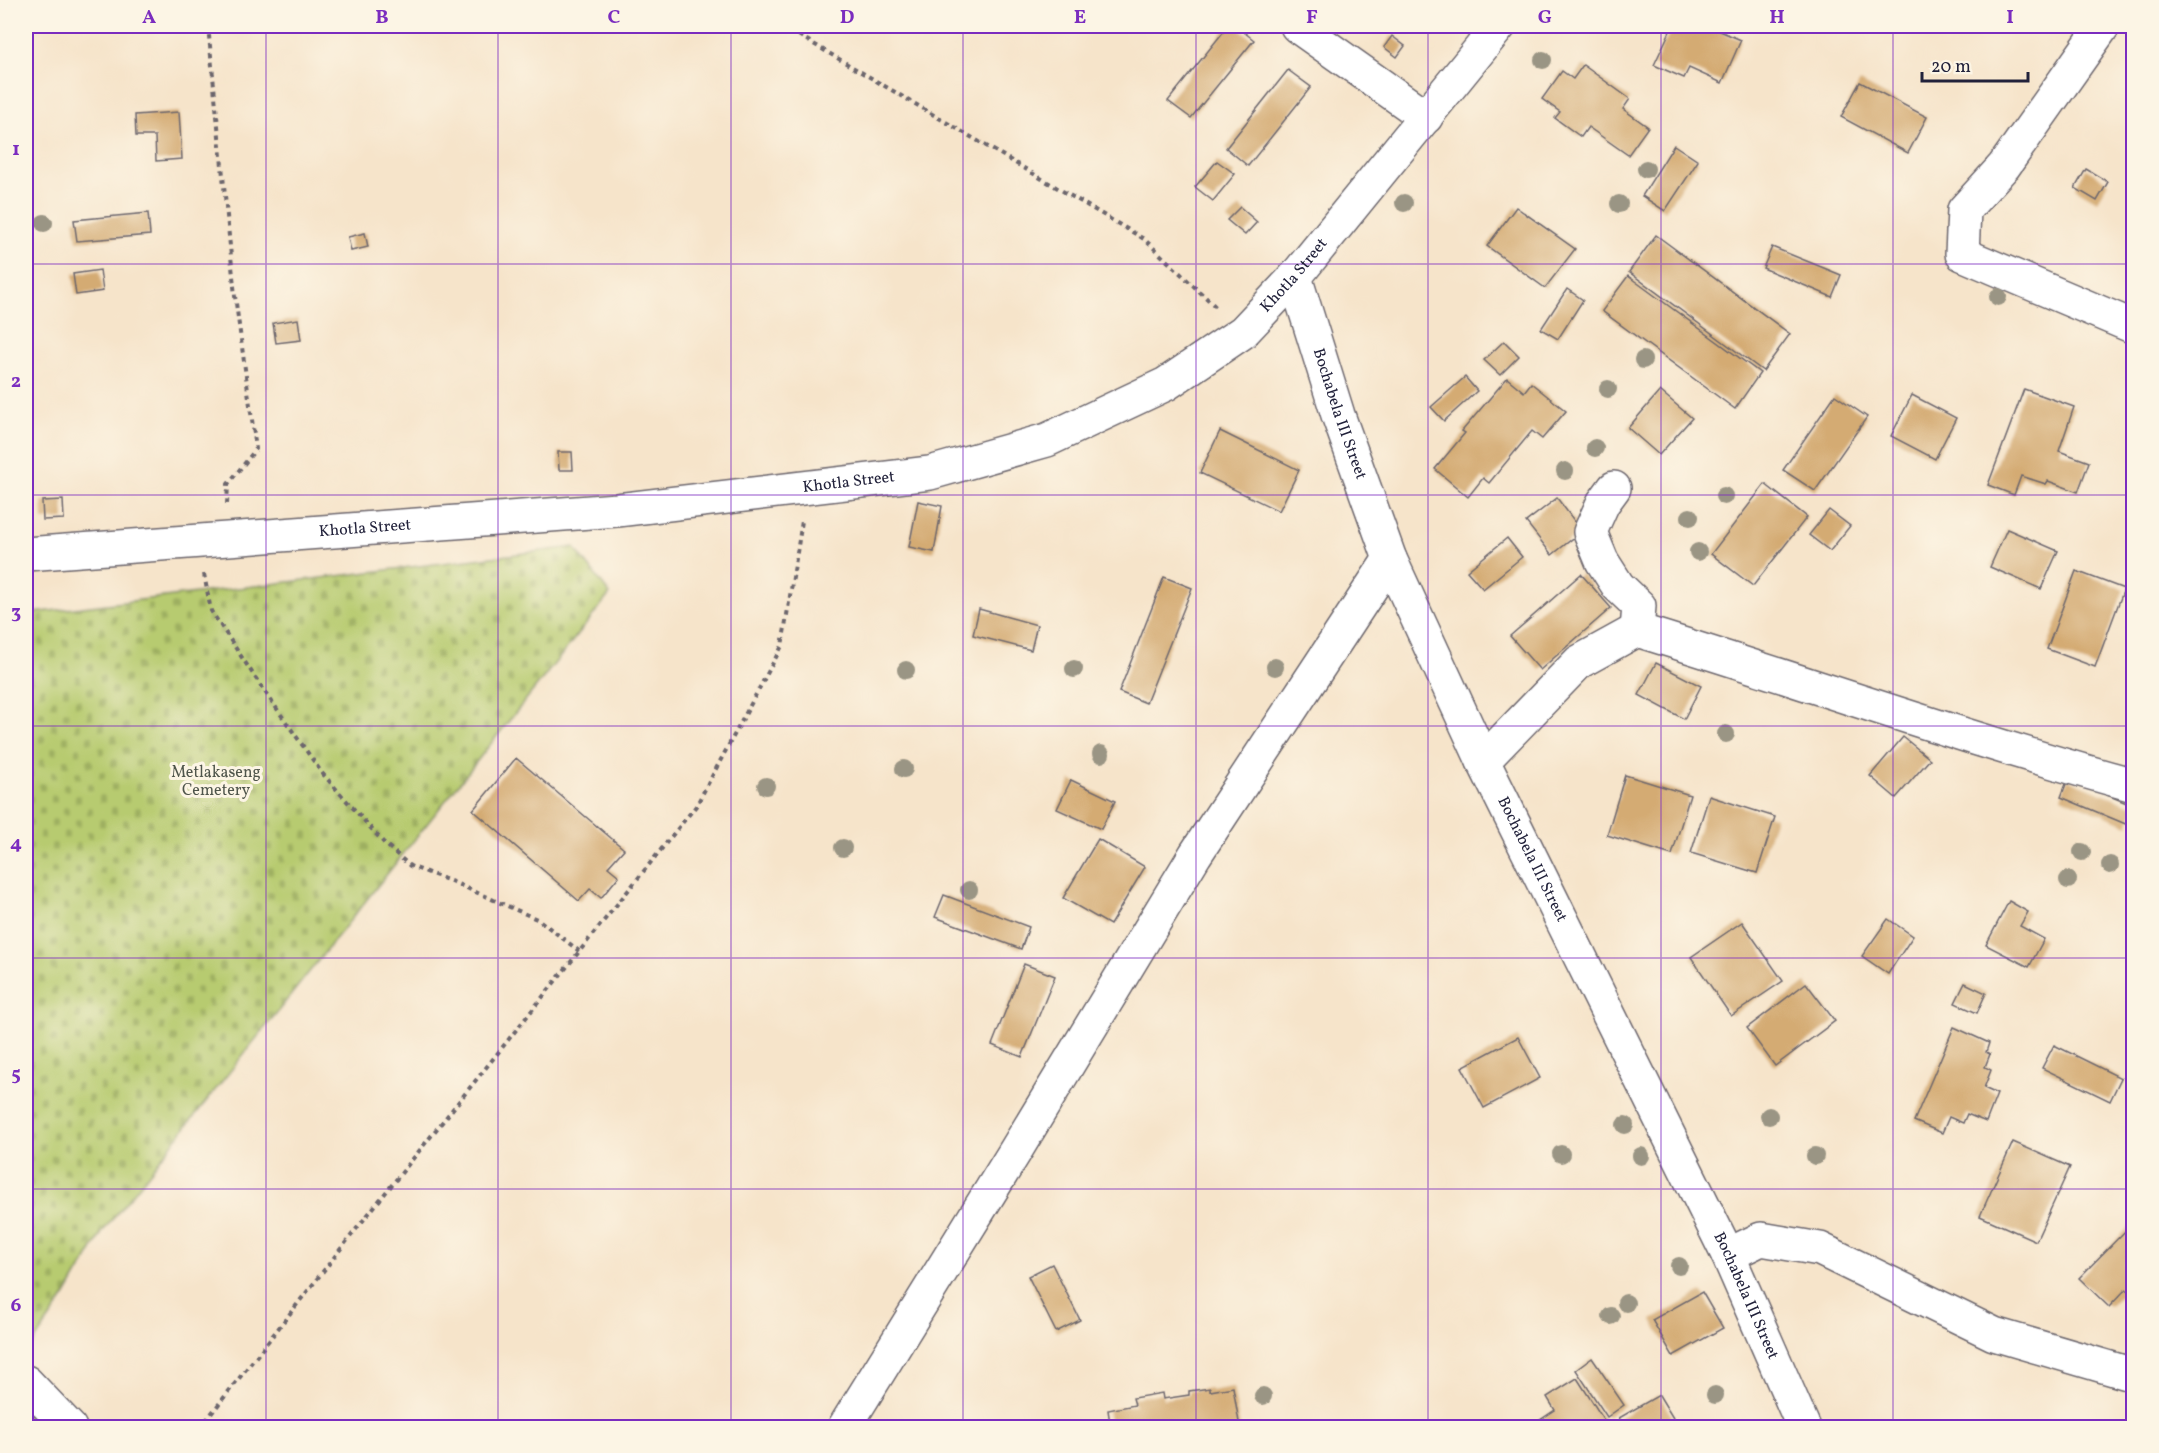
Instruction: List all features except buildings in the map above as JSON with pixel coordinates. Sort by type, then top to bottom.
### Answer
[{"type":"street","points":[[1297,26],[1426,117]]},
{"type":"street","name":"Khotla Street","points":[[26,554],[617,510],[930,473],[1047,440],[1166,384],[1243,332],[1295,277],[1499,26]]},
{"type":"street","points":[[2103,26],[2004,166],[1964,210],[1962,254],[2133,327]]},
{"type":"street","name":"Bochabela III Street","points":[[1295,277],[1338,415],[1390,559],[1483,761],[1728,1255],[1804,1428]]},
{"type":"street","points":[[1614,488],[1603,503],[1590,532],[1602,561],[1618,586],[1639,606],[1637,630]]},
{"type":"street","points":[[844,1428],[1195,855],[1390,559]]},
{"type":"street","points":[[1483,761],[1580,662],[1637,630],[1767,670],[2027,756],[2133,785]]},
{"type":"street","points":[[1728,1255],[1761,1239],[1820,1249],[1994,1334],[2133,1375]]},
{"type":"street","points":[[26,1382],[70,1428]]},
{"type":"path","points":[[208,26],[236,296],[256,449],[228,484],[211,541],[211,611],[322,773],[384,843],[410,867],[453,882],[539,920],[579,951]]},
{"type":"path","points":[[783,26],[1144,239],[1243,332]]},
{"type":"path","points":[[200,1428],[350,1237],[696,806],[782,646],[808,487]]},
{"type":"green space","name":"Metlakaseng Cemetery","points":[[574,547],[610,594],[103,1231],[66,1295],[27,1352],[26,614]]}]
